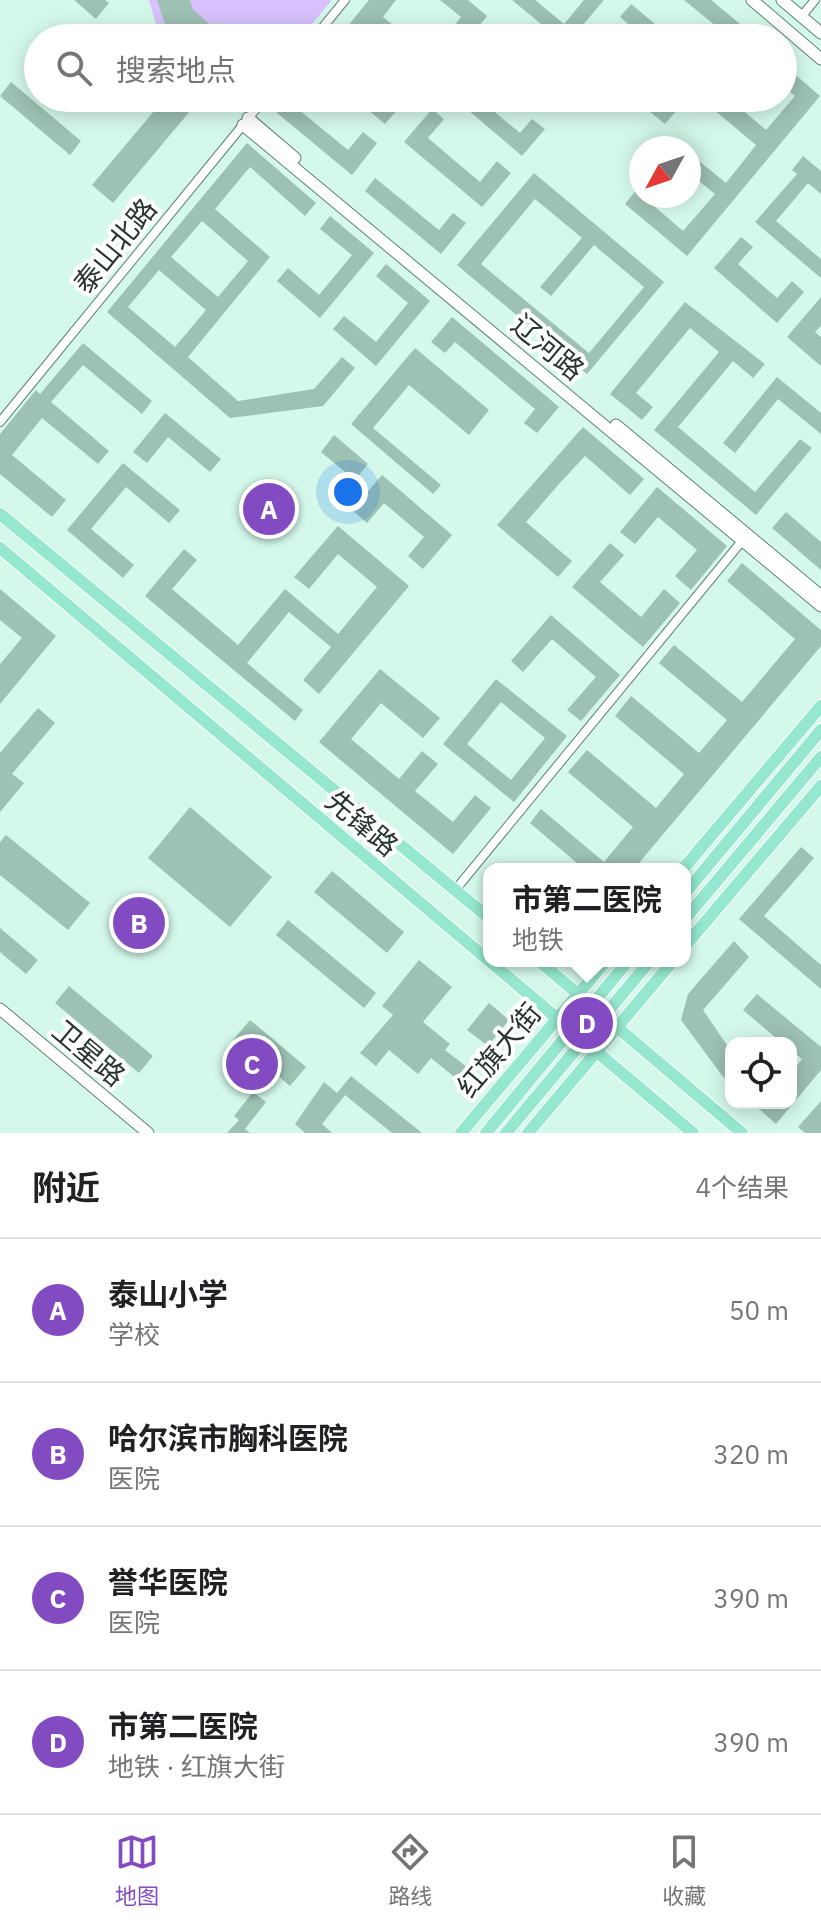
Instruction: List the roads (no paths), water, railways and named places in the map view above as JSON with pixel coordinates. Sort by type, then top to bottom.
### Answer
[{"type":"main road","points":[[752,0],[780,24]]},
{"type":"main road","points":[[782,0],[821,33]]},
{"type":"main road","points":[[797,38],[821,59]]},
{"type":"main road","name":"辽河路","points":[[245,122],[821,606]]},
{"type":"main road","name":"辽河路","points":[[245,122],[821,596]]},
{"type":"main road","points":[[0,514],[483,913]]},
{"type":"main road","name":"先锋路","points":[[0,548],[483,957]]},
{"type":"main road","points":[[688,863],[821,706]]},
{"type":"main road","points":[[691,886],[821,730]]},
{"type":"main road","points":[[691,912],[821,757]]},
{"type":"main road","points":[[691,939],[821,786]]},
{"type":"main road","name":"先锋路","points":[[495,967],[693,1133]]},
{"type":"main road","points":[[546,967],[742,1133]]},
{"type":"main road","name":"红旗大街","points":[[461,1133],[601,967]]},
{"type":"main road","name":"红旗大街","points":[[486,1133],[623,967]]},
{"type":"main road","name":"红旗大街","points":[[506,1133],[645,967]]},
{"type":"main road","points":[[528,1133],[668,967]]},
{"type":"main road","name":"卫星路","points":[[0,1009],[148,1133]]},
{"type":"street","points":[[325,24],[345,0]]},
{"type":"street","points":[[801,17],[815,0]]},
{"type":"street","name":"泰山北路","points":[[0,422],[253,112]]},
{"type":"street","points":[[456,889],[742,541]]},
{"type":"place","name":"泰山小学","points":[[269,509]]},
{"type":"place","name":"哈尔滨市胸科医院","points":[[139,923]]},
{"type":"place","name":"市第二医院","points":[[587,1023]]},
{"type":"place","name":"誉华医院","points":[[252,1064]]}]
